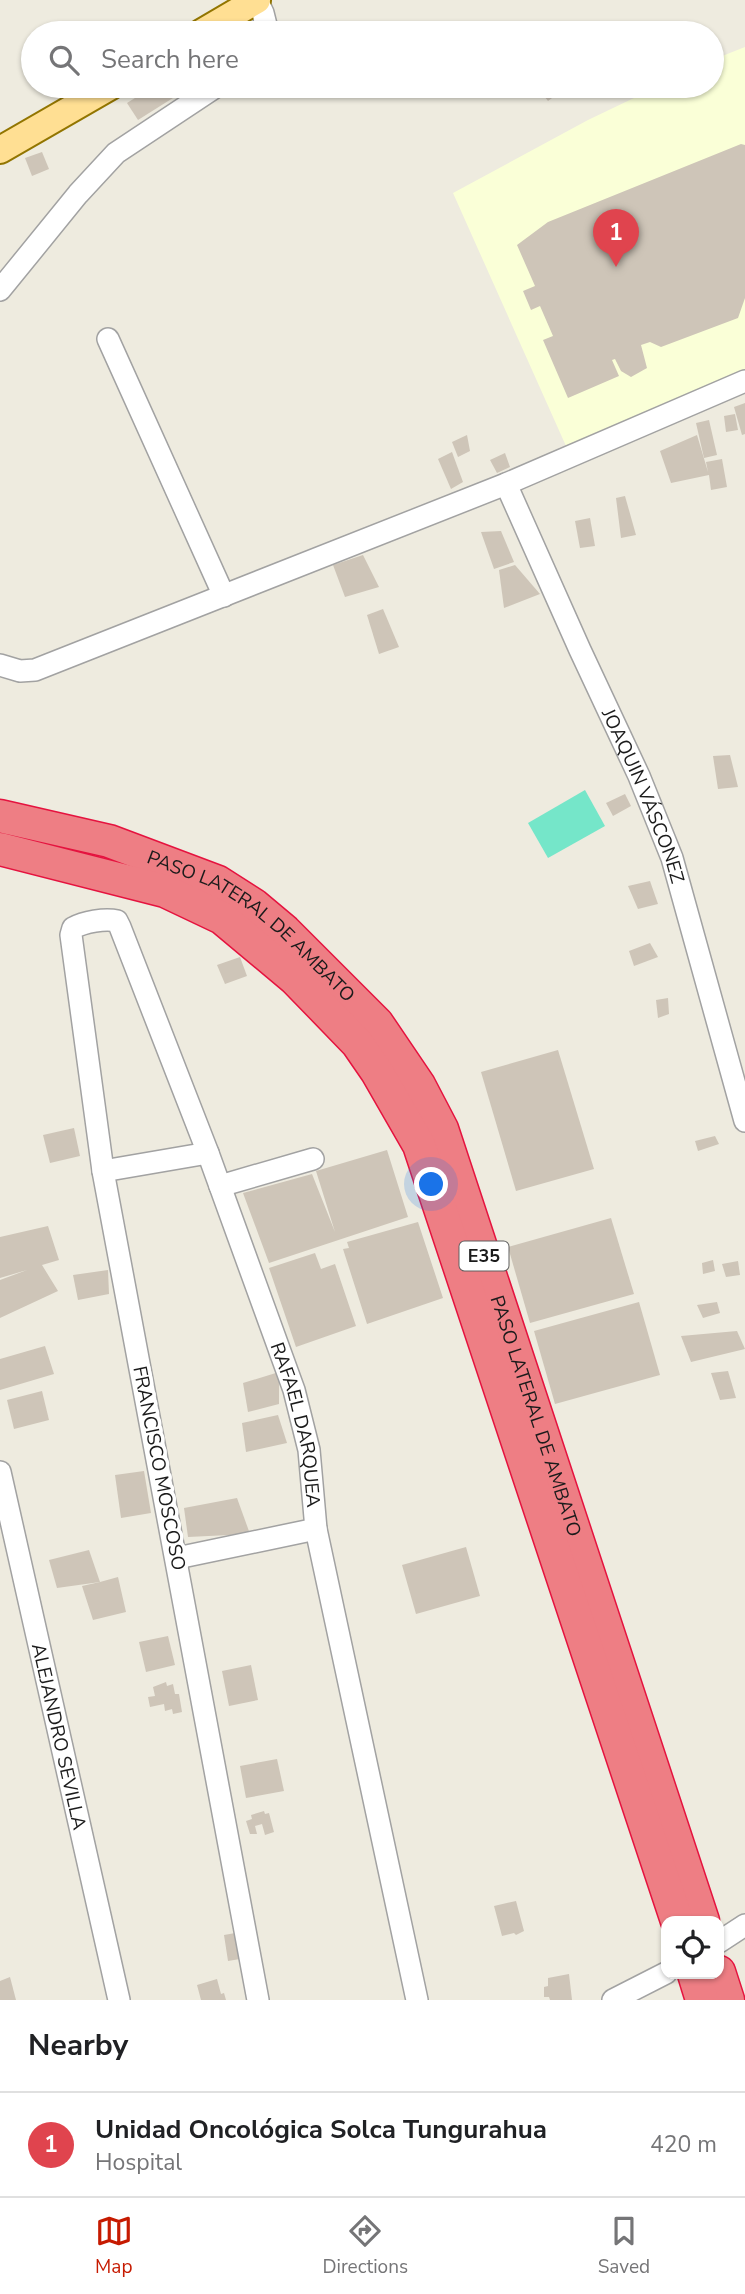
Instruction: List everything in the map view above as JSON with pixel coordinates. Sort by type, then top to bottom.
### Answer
[{"type":"highway","name":"PASO LATERAL DE AMBATO","points":[[0,816],[109,841],[218,882],[254,905],[285,931],[377,1023],[419,1085],[442,1129],[676,1916]]},
{"type":"highway","name":"PASO LATERAL DE AMBATO","points":[[0,849],[165,891],[222,918],[295,979],[357,1043],[377,1072],[419,1145],[508,1410],[718,1916]]},
{"type":"highway","points":[[696,1979],[702,2000]]},
{"type":"highway","points":[[721,1979],[728,2000]]},
{"type":"main road","points":[[221,21],[257,0]]},
{"type":"main road","points":[[0,150],[91,98]]},
{"type":"street","points":[[257,0],[265,21]]},
{"type":"street","points":[[0,290],[78,194],[116,153],[198,98]]},
{"type":"street","points":[[0,138],[35,131]]},
{"type":"street","points":[[108,338],[224,596]]},
{"type":"street","points":[[0,665],[20,671],[35,670],[506,484],[745,381]]},
{"type":"street","name":"JOAQUIN VÁSCONEZ","points":[[506,484],[639,776],[672,858],[745,1121]]},
{"type":"street","name":"RAFAEL DARQUEA","points":[[71,935],[73,928],[79,925],[111,919],[117,921],[208,1153],[294,1390],[309,1450],[316,1529],[417,2000]]},
{"type":"street","name":"FRANCISCO MOSCOSO","points":[[71,935],[103,1171],[258,2000]]},
{"type":"street","points":[[103,1171],[208,1153]]},
{"type":"street","points":[[220,1186],[313,1159]]},
{"type":"street","name":"ALEJANDRO SEVILLA","points":[[0,1472],[120,2000]]},
{"type":"street","points":[[177,1558],[316,1529]]},
{"type":"street","points":[[613,2000],[661,1976]]},
{"type":"shaded area","points":[[745,47],[745,371],[566,446],[453,193],[634,98],[724,98],[724,55]]},
{"type":"green space","points":[[585,790],[605,826],[548,858],[528,823]]},
{"type":"building","points":[[135,98],[173,98],[138,120],[127,103]]},
{"type":"building","points":[[741,144],[745,145],[745,298],[738,318],[661,347],[650,342],[641,345],[647,368],[631,377],[621,371],[615,359],[612,360],[619,376],[568,398],[543,340],[553,336],[540,306],[531,310],[523,291],[535,286],[517,245],[548,222]]},
{"type":"building","points":[[42,152],[49,169],[32,176],[25,158]]},
{"type":"building","points":[[745,403],[745,434],[742,435],[734,407]]},
{"type":"building","points":[[735,414],[738,430],[726,432],[724,416]]},
{"type":"building","points":[[709,420],[717,455],[704,458],[696,423]]},
{"type":"building","points":[[467,435],[470,451],[458,457],[452,442]]},
{"type":"building","points":[[697,435],[708,472],[706,462],[722,459],[727,487],[711,490],[709,475],[671,483],[660,451]]},
{"type":"building","points":[[452,452],[463,482],[451,489],[438,459]]},
{"type":"building","points":[[505,453],[510,467],[497,473],[490,460]]},
{"type":"building","points":[[625,496],[636,535],[621,538],[616,498]]},
{"type":"building","points":[[590,518],[595,546],[580,548],[575,521]]},
{"type":"building","points":[[501,531],[514,562],[494,569],[481,532]]},
{"type":"building","points":[[363,555],[379,587],[345,597],[333,565]]},
{"type":"building","points":[[515,565],[540,594],[504,608],[499,570]]},
{"type":"building","points":[[383,609],[399,647],[379,654],[367,615]]},
{"type":"building","points":[[730,755],[738,787],[718,789],[713,756]]},
{"type":"building","points":[[625,794],[631,806],[613,816],[606,803]]},
{"type":"building","points":[[650,881],[658,904],[638,909],[628,886]]},
{"type":"building","points":[[650,943],[658,957],[634,966],[629,951]]},
{"type":"building","points":[[240,957],[247,976],[225,984],[217,965]]},
{"type":"building","points":[[668,998],[669,1014],[658,1018],[656,1000]]},
{"type":"building","points":[[558,1050],[594,1169],[516,1191],[481,1072]]},
{"type":"building","points":[[74,1128],[80,1156],[50,1163],[43,1135]]},
{"type":"building","points":[[715,1136],[719,1144],[698,1151],[695,1141]]},
{"type":"building","points":[[387,1150],[408,1217],[269,1263],[243,1193],[312,1174],[335,1232],[316,1171]]},
{"type":"building","points":[[611,1218],[634,1294],[530,1323],[508,1247]]},
{"type":"building","points":[[418,1222],[443,1298],[367,1324],[343,1249],[349,1248],[347,1242]]},
{"type":"building","points":[[48,1226],[59,1260],[42,1265],[58,1291],[0,1318],[0,1280],[27,1270],[0,1278],[0,1237]]},
{"type":"building","points":[[315,1253],[321,1269],[335,1264],[356,1326],[296,1347],[269,1268]]},
{"type":"building","points":[[713,1260],[715,1271],[703,1274],[702,1263]]},
{"type":"building","points":[[738,1261],[740,1275],[726,1277],[722,1264]]},
{"type":"building","points":[[108,1270],[109,1294],[78,1300],[73,1275]]},
{"type":"building","points":[[639,1302],[660,1375],[555,1404],[534,1331]]},
{"type":"building","points":[[717,1302],[720,1313],[703,1318],[697,1305]]},
{"type":"building","points":[[737,1331],[745,1349],[691,1362],[681,1336]]},
{"type":"building","points":[[45,1346],[54,1374],[0,1390],[0,1359]]},
{"type":"building","points":[[728,1371],[736,1398],[720,1400],[711,1373]]},
{"type":"building","points":[[279,1372],[279,1404],[248,1412],[243,1383]]},
{"type":"building","points":[[42,1391],[49,1420],[14,1429],[7,1400]]},
{"type":"building","points":[[278,1415],[287,1443],[246,1452],[242,1423]]},
{"type":"building","points":[[144,1471],[151,1513],[121,1518],[115,1475]]},
{"type":"building","points":[[237,1498],[250,1534],[188,1537],[184,1508]]},
{"type":"building","points":[[466,1547],[480,1596],[416,1614],[402,1565]]},
{"type":"building","points":[[89,1550],[100,1582],[57,1588],[49,1560]]},
{"type":"building","points":[[118,1577],[126,1612],[93,1620],[82,1586]]},
{"type":"building","points":[[168,1636],[175,1665],[146,1672],[139,1642]]},
{"type":"building","points":[[251,1665],[258,1700],[229,1706],[222,1671]]},
{"type":"building","points":[[166,1682],[167,1686],[173,1684],[175,1694],[179,1694],[182,1712],[173,1714],[172,1709],[165,1711],[164,1704],[150,1707],[148,1697],[155,1696],[153,1687]]},
{"type":"building","points":[[277,1759],[284,1791],[246,1798],[240,1766]]},
{"type":"building","points":[[264,1811],[265,1814],[269,1813],[274,1832],[265,1835],[262,1824],[255,1826],[257,1834],[250,1834],[246,1821],[252,1819],[251,1815]]},
{"type":"building","points":[[516,1901],[524,1931],[516,1935],[514,1933],[502,1936],[494,1906]]},
{"type":"building","points":[[241,1932],[246,1958],[228,1961],[224,1935]]},
{"type":"building","points":[[569,1974],[572,2000],[550,2000],[549,1997],[544,1997],[548,1978]]},
{"type":"building","points":[[10,1977],[16,2000],[0,2000],[0,1981]]},
{"type":"building","points":[[217,1979],[221,1994],[224,1993],[226,2000],[201,2000],[197,1985]]},
{"type":"place","name":"Unidad Oncológica Solca Tungurahua","points":[[616,267]]}]
